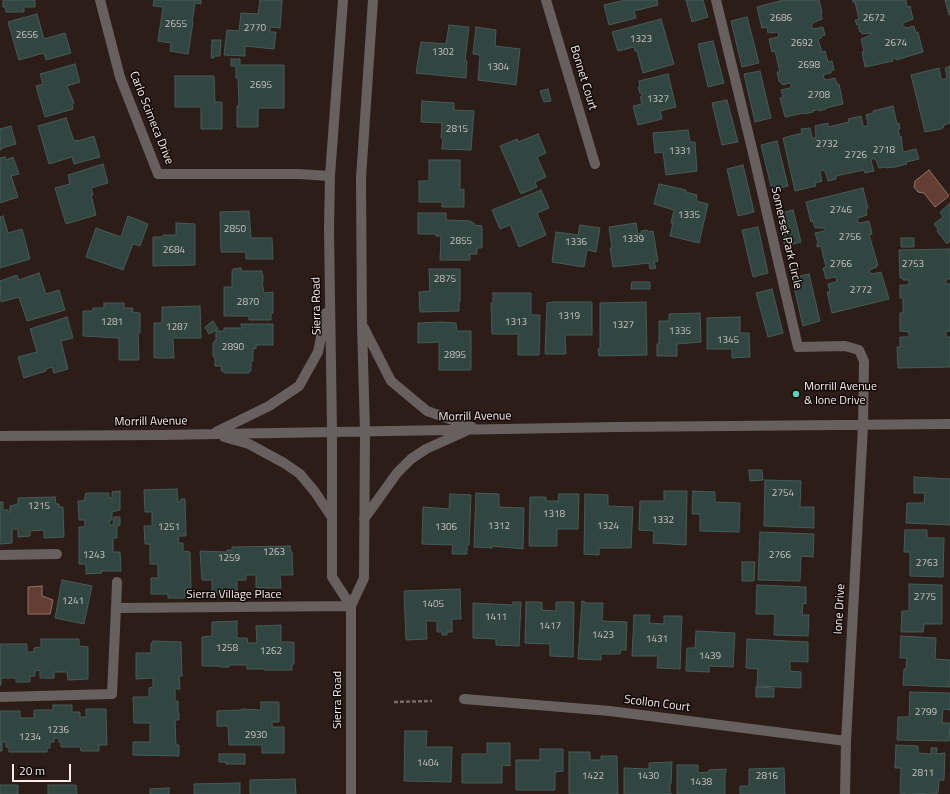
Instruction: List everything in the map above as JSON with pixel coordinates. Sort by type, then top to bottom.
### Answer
[{"type":"street","name":"Carlo Scimeca Drive","points":[[100,0],[120,76],[158,174],[298,174],[330,176]]},
{"type":"street","name":"Sierra Road","points":[[343,0],[330,176],[332,577],[351,606]]},
{"type":"street","name":"Sierra Road","points":[[351,794],[351,606],[364,578],[365,432],[362,324],[361,178],[373,0]]},
{"type":"street","name":"Bonnet Court","points":[[546,0],[595,164]]},
{"type":"street","name":"Somerset Park Circle","points":[[716,0],[798,347],[846,346],[859,350],[864,361],[864,426]]},
{"type":"street","points":[[212,434],[269,406],[299,386],[318,352],[330,296]]},
{"type":"street","points":[[362,324],[392,381],[427,411],[480,429]]},
{"type":"street","name":"Morrill Avenue","points":[[0,436],[950,424]]},
{"type":"street","name":"Ione Drive","points":[[845,794],[846,741],[864,426]]},
{"type":"street","points":[[364,519],[397,472],[411,459],[426,449],[469,429]]},
{"type":"street","points":[[212,434],[249,444],[284,463],[300,474],[315,492],[332,517]]},
{"type":"street","points":[[0,555],[57,554]]},
{"type":"street","points":[[0,697],[112,694],[117,582]]},
{"type":"street","name":"Sierra Village Place","points":[[116,608],[351,606]]},
{"type":"street","name":"Scollon Court","points":[[464,699],[610,711],[846,741]]},
{"type":"path","points":[[394,702],[432,700]]},
{"type":"shaded area","points":[[929,170],[949,196],[935,207],[924,193],[918,192],[914,187],[915,181]]},
{"type":"shaded area","points":[[42,586],[42,596],[53,600],[50,614],[28,614],[28,587]]},
{"type":"building","points":[[3,0],[35,0],[35,7],[24,7],[24,12],[6,12],[5,7],[3,7]]},
{"type":"building","points":[[154,0],[201,0],[201,4],[195,3],[188,54],[170,51],[171,43],[158,41],[163,7],[153,6]]},
{"type":"building","points":[[260,0],[282,0],[280,28],[270,27],[270,32],[276,32],[274,49],[245,46],[245,56],[224,55],[227,30],[239,31],[241,13],[258,14]]},
{"type":"building","points":[[625,0],[657,0],[658,5],[634,11],[636,18],[609,25],[604,5]]},
{"type":"building","points":[[686,0],[703,0],[708,17],[692,22]]},
{"type":"building","points":[[783,0],[819,0],[822,19],[813,23],[811,26],[814,29],[823,27],[825,35],[818,39],[822,52],[825,51],[828,62],[832,61],[834,70],[831,71],[831,73],[825,74],[823,77],[826,80],[835,78],[837,84],[839,84],[843,104],[819,111],[819,109],[805,114],[785,117],[780,98],[783,97],[781,90],[790,88],[792,85],[789,83],[783,85],[779,81],[777,72],[780,72],[775,51],[772,52],[769,39],[778,37],[779,34],[777,32],[768,33],[767,27],[762,28],[757,7]]},
{"type":"building","points":[[853,0],[906,0],[907,7],[910,6],[913,19],[902,25],[906,28],[914,26],[916,33],[918,32],[923,52],[896,60],[896,58],[892,59],[893,61],[865,67],[862,52],[864,51],[861,39],[869,36],[871,33],[862,34],[862,32],[860,32],[858,24],[857,25],[855,20],[859,19],[855,2],[853,2]]},
{"type":"building","points":[[945,0],[950,0],[950,15],[949,15]]},
{"type":"building","points":[[37,14],[44,39],[65,33],[71,53],[46,60],[44,53],[19,60],[8,22]]},
{"type":"building","points":[[747,17],[759,63],[742,67],[731,21]]},
{"type":"building","points":[[661,19],[674,64],[643,73],[637,51],[635,51],[634,47],[618,51],[612,32]]},
{"type":"building","points":[[449,25],[469,27],[465,61],[467,61],[466,78],[416,73],[421,42],[446,44]]},
{"type":"building","points":[[476,27],[496,30],[495,46],[520,49],[516,85],[478,80],[480,55],[473,54]]},
{"type":"building","points":[[212,40],[221,40],[220,56],[214,56],[214,58],[211,58]]},
{"type":"building","points":[[713,41],[724,83],[708,87],[698,44]]},
{"type":"building","points":[[231,59],[240,59],[240,65],[284,65],[284,108],[258,108],[258,127],[237,127],[237,106],[239,106],[238,78],[236,78],[236,66],[231,66]]},
{"type":"building","points":[[75,64],[80,82],[67,86],[74,103],[72,104],[73,109],[45,117],[36,86],[43,84],[40,74]]},
{"type":"building","points":[[950,66],[950,123],[944,125],[941,129],[925,132],[911,75],[939,68],[941,78],[944,80],[947,77],[945,68]]},
{"type":"building","points":[[760,71],[771,118],[755,122],[744,74]]},
{"type":"building","points":[[668,74],[676,107],[660,111],[662,119],[638,125],[633,106],[642,104],[640,97],[642,96],[642,93],[640,93],[638,87],[640,87],[639,81]]},
{"type":"building","points":[[175,76],[214,76],[215,102],[222,102],[222,129],[201,129],[201,107],[175,107]]},
{"type":"building","points":[[548,89],[551,101],[544,102],[540,91]]},
{"type":"building","points":[[727,100],[738,142],[722,145],[712,103]]},
{"type":"building","points":[[422,101],[454,103],[454,110],[474,111],[471,150],[442,149],[442,123],[421,122]]},
{"type":"building","points":[[893,106],[897,124],[899,123],[900,129],[898,130],[900,137],[901,136],[903,152],[916,149],[919,159],[891,168],[879,168],[876,160],[873,158],[871,161],[874,171],[865,173],[864,170],[836,176],[836,179],[828,181],[825,171],[822,170],[820,173],[822,181],[815,183],[816,186],[795,191],[783,138],[802,133],[801,129],[810,128],[812,137],[815,139],[815,126],[828,123],[828,127],[849,122],[848,119],[861,116],[863,125],[866,127],[868,124],[866,115],[873,113],[873,111]]},
{"type":"building","points":[[66,118],[74,141],[94,136],[100,157],[74,164],[72,157],[49,164],[38,126]]},
{"type":"building","points":[[11,126],[16,144],[0,150],[0,129]]},
{"type":"building","points":[[688,130],[690,142],[695,142],[697,171],[666,175],[663,152],[655,153],[653,133]]},
{"type":"building","points":[[538,134],[546,153],[537,157],[546,177],[535,182],[537,187],[521,194],[500,146],[517,139],[518,142]]},
{"type":"building","points":[[777,141],[788,186],[772,190],[761,145]]},
{"type":"building","points":[[5,157],[6,160],[13,157],[19,174],[11,176],[18,197],[0,203],[0,158]]},
{"type":"building","points":[[429,160],[460,160],[460,190],[464,189],[464,207],[442,207],[442,202],[419,202],[419,181],[429,181]]},
{"type":"building","points":[[103,164],[108,183],[91,188],[93,195],[91,195],[96,215],[66,224],[55,188],[70,184],[68,175]]},
{"type":"building","points":[[743,165],[754,212],[738,216],[727,169]]},
{"type":"building","points":[[659,184],[686,190],[686,192],[697,195],[696,201],[708,204],[699,243],[670,236],[674,210],[654,204]]},
{"type":"building","points":[[863,188],[868,208],[866,209],[867,215],[858,218],[857,222],[860,223],[869,221],[872,234],[869,235],[878,265],[876,265],[877,267],[871,269],[869,272],[872,274],[881,272],[889,299],[832,313],[827,292],[830,292],[828,284],[836,282],[837,279],[835,277],[826,279],[823,268],[826,267],[821,246],[817,247],[818,243],[815,233],[824,231],[826,228],[815,228],[813,221],[811,222],[806,202]]},
{"type":"building","points":[[541,190],[549,208],[537,213],[546,235],[519,247],[510,225],[500,229],[492,210]]},
{"type":"building","points":[[950,203],[950,241],[947,244],[937,231],[938,229],[934,224],[943,217],[940,212]]},
{"type":"building","points":[[793,210],[801,242],[785,246],[777,214]]},
{"type":"building","points":[[249,211],[251,238],[272,238],[273,259],[246,259],[246,252],[221,252],[220,212]]},
{"type":"building","points":[[418,213],[446,213],[446,220],[471,221],[474,225],[482,226],[482,248],[477,248],[477,254],[470,254],[470,260],[440,260],[441,236],[436,236],[436,234],[418,234]]},
{"type":"building","points":[[3,216],[8,233],[22,229],[30,259],[0,268],[0,217]]},
{"type":"building","points":[[128,216],[148,224],[140,246],[133,244],[123,270],[86,257],[96,228],[121,237]]},
{"type":"building","points":[[176,223],[195,224],[195,265],[153,266],[153,237],[176,235]]},
{"type":"building","points":[[636,223],[638,234],[641,233],[641,231],[653,231],[658,261],[654,262],[656,268],[650,269],[649,263],[613,267],[609,227]]},
{"type":"building","points":[[580,225],[600,228],[596,252],[587,250],[584,267],[552,262],[556,232],[578,235]]},
{"type":"building","points":[[758,227],[768,273],[753,277],[742,230]]},
{"type":"building","points":[[901,238],[914,238],[914,247],[901,247]]},
{"type":"building","points":[[950,249],[950,279],[946,279],[946,284],[950,284],[950,331],[946,331],[946,337],[950,337],[950,367],[898,368],[897,347],[900,347],[900,337],[909,337],[909,332],[900,331],[900,313],[903,313],[903,298],[900,298],[900,285],[909,285],[909,280],[903,280],[903,278],[900,278],[899,250]]},
{"type":"building","points":[[241,268],[241,271],[262,271],[264,293],[273,292],[273,313],[271,313],[271,320],[249,320],[249,316],[224,316],[224,287],[232,287],[232,271],[233,269]]},
{"type":"building","points":[[429,269],[460,269],[459,311],[420,312],[419,292],[430,291]]},
{"type":"building","points":[[39,273],[46,294],[59,290],[65,310],[27,321],[19,297],[1,302],[0,281],[17,275],[19,280]]},
{"type":"building","points":[[809,274],[820,321],[803,326],[792,278]]},
{"type":"building","points":[[632,282],[650,282],[650,289],[631,289]]},
{"type":"building","points":[[772,289],[783,333],[768,337],[756,293]]},
{"type":"building","points":[[493,293],[531,293],[531,315],[540,315],[539,355],[518,355],[518,334],[492,334],[491,303],[493,303]]},
{"type":"building","points":[[592,302],[592,335],[565,335],[566,354],[545,354],[547,303]]},
{"type":"building","points":[[646,302],[647,355],[599,356],[600,303]]},
{"type":"building","points":[[104,303],[124,303],[124,308],[133,308],[132,312],[140,313],[140,333],[138,333],[139,360],[119,360],[119,338],[83,336],[83,311],[93,311],[93,308],[104,308]]},
{"type":"building","points":[[200,306],[201,338],[173,338],[174,358],[154,358],[154,323],[162,323],[162,307]]},
{"type":"building","points":[[700,313],[701,342],[677,344],[677,356],[657,356],[657,344],[659,344],[659,321],[669,321],[669,314]]},
{"type":"building","points":[[67,317],[73,338],[61,341],[68,369],[54,373],[52,367],[46,369],[46,371],[24,378],[18,357],[37,352],[30,329]]},
{"type":"building","points":[[740,317],[740,333],[749,333],[750,357],[732,358],[732,349],[707,349],[707,318]]},
{"type":"building","points":[[213,321],[218,329],[209,334],[205,327]]},
{"type":"building","points":[[418,323],[456,323],[457,331],[471,331],[471,370],[439,370],[439,342],[418,343]]},
{"type":"building","points":[[241,324],[273,324],[273,345],[256,345],[256,349],[253,348],[253,361],[251,361],[251,371],[249,371],[249,373],[224,373],[224,371],[221,371],[222,366],[215,366],[215,358],[213,356],[213,343],[216,340],[216,331],[224,331],[224,328],[242,328]]},
{"type":"building","points":[[749,470],[762,470],[763,480],[750,481]]},
{"type":"building","points":[[914,477],[950,479],[950,525],[906,523],[907,503],[924,503],[925,493],[914,493]]},
{"type":"building","points":[[765,480],[801,481],[800,507],[814,507],[814,528],[764,526]]},
{"type":"building","points":[[177,489],[178,502],[181,501],[181,499],[185,499],[186,536],[179,536],[178,543],[183,543],[183,551],[190,552],[191,589],[185,589],[185,598],[168,598],[168,594],[151,594],[151,578],[158,578],[158,564],[150,564],[150,544],[145,544],[144,526],[152,526],[152,512],[145,512],[144,490]]},
{"type":"building","points":[[120,491],[120,510],[112,512],[112,520],[110,520],[109,525],[113,525],[114,517],[120,517],[120,525],[117,526],[117,538],[113,538],[113,552],[120,552],[121,571],[101,571],[102,573],[86,574],[86,564],[79,564],[79,527],[85,527],[85,520],[79,520],[78,501],[84,501],[86,493],[109,493],[109,498],[112,498],[112,492]]},
{"type":"building","points":[[664,491],[687,491],[686,545],[653,543],[654,531],[639,530],[640,501],[664,501]]},
{"type":"building","points":[[693,491],[715,492],[715,502],[740,503],[739,532],[700,531],[700,514],[692,514]]},
{"type":"building","points":[[476,493],[499,494],[499,507],[524,508],[523,549],[492,546],[492,548],[474,547]]},
{"type":"building","points":[[450,494],[471,495],[469,545],[467,545],[467,554],[452,554],[453,545],[422,544],[423,507],[449,509]]},
{"type":"building","points":[[559,494],[579,494],[578,529],[557,529],[557,546],[529,546],[530,497],[546,497],[546,501],[558,501]]},
{"type":"building","points":[[585,494],[608,495],[608,506],[633,507],[631,548],[599,548],[599,555],[584,554]]},
{"type":"building","points":[[55,497],[56,504],[59,504],[59,507],[63,507],[64,537],[44,538],[44,530],[30,531],[30,536],[18,537],[18,529],[12,529],[12,543],[0,544],[0,502],[3,502],[3,510],[8,510],[8,512],[10,512],[10,506],[18,504],[18,498]]},
{"type":"building","points":[[905,530],[927,530],[927,538],[944,538],[943,577],[910,576],[910,552],[904,552]]},
{"type":"building","points":[[760,532],[814,534],[813,557],[801,556],[800,581],[758,580]]},
{"type":"building","points":[[290,546],[292,552],[293,575],[280,575],[281,588],[256,588],[256,575],[246,575],[246,580],[237,580],[237,593],[212,593],[212,580],[202,580],[200,551],[227,552],[227,550],[232,550],[232,547]]},
{"type":"building","points":[[742,562],[755,562],[754,581],[742,581]]},
{"type":"building","points":[[62,580],[92,586],[84,624],[55,618]]},
{"type":"building","points":[[909,584],[942,585],[942,624],[924,624],[923,632],[901,632],[902,611],[909,611]]},
{"type":"building","points":[[757,585],[806,587],[806,604],[803,603],[802,615],[809,615],[808,636],[774,635],[775,614],[756,614]]},
{"type":"building","points":[[460,589],[461,619],[452,619],[452,632],[447,632],[447,635],[442,635],[442,632],[437,632],[437,621],[426,621],[427,639],[406,640],[404,591]]},
{"type":"building","points":[[582,601],[585,603],[603,603],[602,621],[627,622],[626,650],[621,650],[620,654],[601,654],[601,660],[578,659]]},
{"type":"building","points":[[513,602],[521,602],[519,646],[496,645],[496,639],[473,638],[473,603],[513,605]]},
{"type":"building","points":[[526,602],[542,602],[542,610],[556,611],[556,602],[574,602],[573,657],[550,656],[550,644],[525,643]]},
{"type":"building","points":[[634,615],[650,615],[649,623],[664,624],[664,616],[682,616],[680,669],[657,668],[658,656],[632,656]]},
{"type":"building","points":[[237,621],[237,638],[247,638],[248,643],[257,643],[256,626],[281,625],[281,642],[294,642],[294,664],[292,664],[292,670],[247,669],[247,665],[229,665],[229,667],[202,666],[202,637],[212,636],[212,622]]},
{"type":"building","points":[[696,631],[735,633],[733,667],[709,666],[709,672],[686,671],[687,648],[695,648]]},
{"type":"building","points":[[901,636],[936,638],[935,659],[950,660],[950,687],[903,685],[904,669],[906,669],[907,658],[900,658]]},
{"type":"building","points":[[41,639],[79,639],[79,646],[88,647],[88,679],[68,680],[67,672],[54,672],[54,678],[40,678],[40,670],[35,671],[35,676],[30,676],[30,682],[16,682],[16,678],[1,678],[0,685],[0,644],[27,644],[27,652],[34,652],[34,648],[41,647]]},
{"type":"building","points":[[747,639],[808,642],[808,662],[790,661],[790,671],[801,672],[801,688],[757,686],[758,669],[746,668]]},
{"type":"building","points":[[153,641],[181,642],[182,676],[179,676],[180,689],[175,689],[175,701],[178,701],[179,713],[179,720],[175,720],[176,745],[179,745],[179,756],[133,755],[133,742],[150,742],[150,723],[134,723],[133,697],[149,697],[149,688],[153,687],[153,678],[136,679],[136,653],[151,653],[151,643],[154,643]]},
{"type":"building","points":[[756,687],[774,688],[774,697],[756,697]]},
{"type":"building","points":[[910,692],[950,693],[950,710],[943,709],[942,723],[950,723],[949,741],[897,740],[898,717],[909,717]]},
{"type":"building","points":[[261,702],[279,702],[279,722],[272,722],[272,727],[284,727],[284,753],[262,753],[262,745],[229,745],[228,726],[217,726],[217,711],[241,711],[242,709],[261,710]]},
{"type":"building","points":[[53,705],[72,705],[72,712],[80,712],[80,717],[86,717],[86,709],[106,709],[107,745],[99,745],[99,751],[81,751],[80,747],[61,747],[59,738],[54,738],[54,742],[50,742],[50,748],[47,748],[47,752],[9,752],[9,747],[6,747],[6,742],[2,742],[2,751],[0,751],[0,711],[20,711],[20,718],[34,718],[34,710],[53,710]]},
{"type":"building","points":[[405,731],[427,731],[426,747],[452,747],[451,782],[404,781]]},
{"type":"building","points":[[487,743],[510,743],[510,766],[502,765],[502,783],[462,783],[462,754],[487,754]]},
{"type":"building","points":[[896,745],[918,746],[918,753],[931,754],[931,748],[937,748],[936,754],[945,753],[944,780],[939,780],[938,793],[900,793],[901,768],[895,768]]},
{"type":"building","points":[[540,749],[563,749],[563,771],[555,772],[555,790],[516,790],[516,760],[540,760]]},
{"type":"building","points":[[569,752],[590,752],[590,760],[601,760],[601,756],[617,756],[618,794],[569,794]]},
{"type":"building","points":[[219,754],[245,754],[245,764],[226,764],[226,762],[219,762]]},
{"type":"building","points":[[672,762],[670,793],[672,794],[624,794],[624,768],[649,769],[649,763]]},
{"type":"building","points":[[677,765],[698,765],[698,773],[709,772],[709,770],[726,769],[725,794],[677,794]]},
{"type":"building","points":[[784,768],[785,794],[740,794],[740,786],[749,786],[749,769]]},
{"type":"building","points":[[295,779],[296,794],[250,794],[250,780]]},
{"type":"building","points":[[240,783],[240,794],[194,794],[194,784]]},
{"type":"building","points":[[0,785],[18,785],[18,794],[0,794]]},
{"type":"building","points":[[48,785],[76,785],[77,794],[48,794]]},
{"type":"building","points":[[169,788],[169,794],[150,794],[150,789]]},
{"type":"place","name":"Morrill Avenue & Ione Drive","points":[[796,394]]}]
